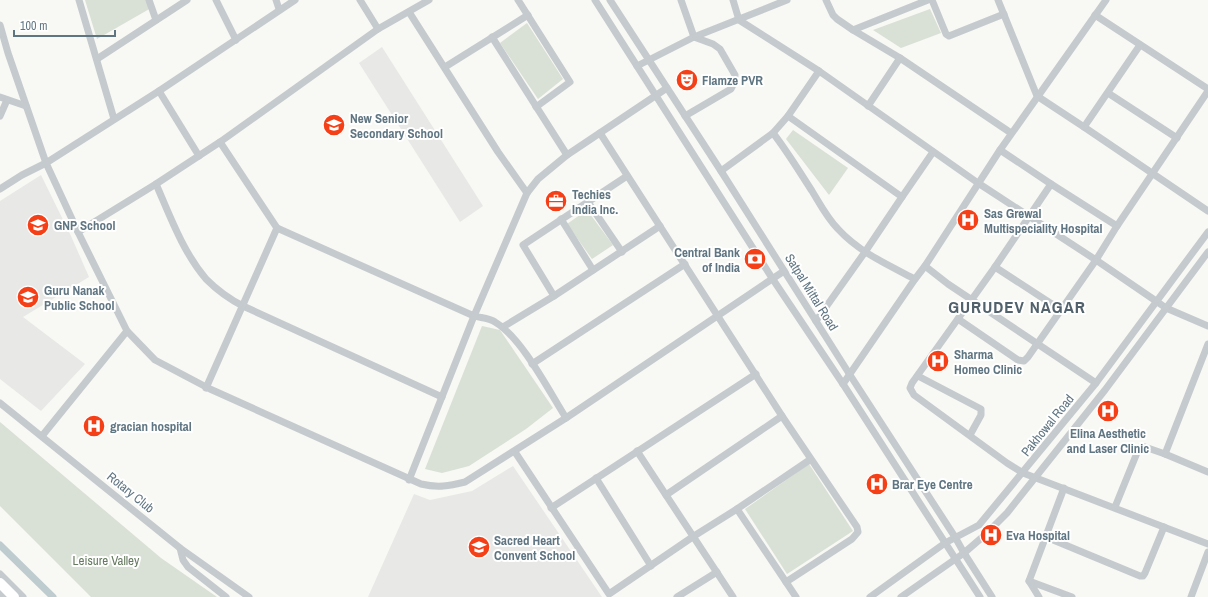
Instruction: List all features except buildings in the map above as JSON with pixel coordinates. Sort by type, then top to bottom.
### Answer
[{"type":"highway","points":[[0,583],[14,597]]},
{"type":"street","points":[[79,0],[114,119]]},
{"type":"street","points":[[149,0],[156,20]]},
{"type":"street","points":[[97,59],[187,0]]},
{"type":"street","points":[[216,0],[236,40]]},
{"type":"street","points":[[276,0],[279,9]]},
{"type":"street","points":[[0,189],[46,163],[159,92],[279,9],[295,0]]},
{"type":"street","points":[[360,0],[378,29]]},
{"type":"street","points":[[78,232],[156,184],[220,142],[378,29],[430,0]]},
{"type":"street","points":[[518,0],[570,82],[536,107]]},
{"type":"street","name":"Satpal Mittal Road","points":[[595,0],[772,278],[843,384],[980,597]]},
{"type":"street","name":"Satpal Mittal Road","points":[[610,0],[721,171],[992,597]]},
{"type":"street","points":[[682,0],[694,37]]},
{"type":"street","points":[[733,0],[739,20],[819,71],[978,183],[1096,260],[1166,308],[1208,326]]},
{"type":"street","points":[[637,66],[694,37],[787,0]]},
{"type":"street","points":[[826,0],[833,16],[853,30],[900,58],[1011,133]]},
{"type":"street","points":[[853,30],[928,0]]},
{"type":"street","points":[[932,0],[946,34],[949,36],[1004,14]]},
{"type":"street","points":[[998,0],[1037,96],[1208,211]]},
{"type":"street","points":[[843,384],[925,266],[1011,133],[1095,15],[1103,1]]},
{"type":"street","points":[[410,12],[498,152],[527,193]]},
{"type":"street","points":[[445,66],[528,15]]},
{"type":"street","points":[[958,318],[1021,361],[1028,358],[1096,260],[1208,90],[1095,15]]},
{"type":"street","points":[[0,25],[8,53],[46,163],[127,331],[156,360],[206,388],[409,480],[421,484],[434,487],[466,482],[566,418],[784,271]]},
{"type":"street","points":[[492,37],[567,155]]},
{"type":"street","points":[[685,116],[731,89],[734,83],[734,75],[720,49],[713,44],[694,37]]},
{"type":"street","points":[[1084,127],[1140,45]]},
{"type":"street","points":[[0,49],[8,53]]},
{"type":"street","points":[[868,106],[900,58]]},
{"type":"street","points":[[721,171],[773,133],[788,116],[819,71]]},
{"type":"street","points":[[409,480],[474,316],[527,193],[538,179],[567,155],[667,88]]},
{"type":"street","points":[[159,92],[199,156]]},
{"type":"street","points":[[1108,93],[1177,138]]},
{"type":"street","points":[[0,116],[4,98],[26,106]]},
{"type":"street","points":[[788,116],[902,197]]},
{"type":"street","points":[[600,133],[782,416],[856,524],[858,532],[852,539],[786,582]]},
{"type":"street","points":[[773,133],[786,150],[830,220],[850,240],[866,252],[915,279]]},
{"type":"street","points":[[220,142],[277,228],[474,316],[493,321],[503,327],[511,334],[532,364],[566,418]]},
{"type":"street","points":[[1000,150],[1117,226]]},
{"type":"street","points":[[816,321],[866,252],[933,152]]},
{"type":"street","points":[[554,296],[523,245],[627,176]]},
{"type":"street","points":[[156,184],[192,259],[205,278],[228,298],[442,397]]},
{"type":"street","points":[[1051,184],[910,388],[914,395],[1023,473],[1115,507],[1208,544]]},
{"type":"street","points":[[588,202],[622,252]]},
{"type":"street","points":[[562,219],[593,270]]},
{"type":"street","points":[[503,327],[554,296],[660,226]]},
{"type":"street","points":[[206,388],[277,228]]},
{"type":"street","name":"Pakhowal Road","points":[[870,597],[945,543],[979,525],[1096,383],[1208,232]]},
{"type":"street","name":"Pakhowal Road","points":[[901,597],[964,553],[1002,518],[1105,390],[1208,252]]},
{"type":"street","points":[[532,364],[685,264]]},
{"type":"street","points":[[925,266],[972,300],[1096,383]]},
{"type":"street","points":[[995,267],[1060,310]]},
{"type":"street","points":[[42,436],[127,331]]},
{"type":"street","points":[[1165,454],[1208,344]]},
{"type":"street","points":[[551,508],[756,374]]},
{"type":"street","points":[[918,376],[981,409],[981,414],[970,435]]},
{"type":"street","name":"Rotary Club","points":[[0,403],[180,548],[249,597]]},
{"type":"street","points":[[666,494],[782,416]]},
{"type":"street","points":[[1115,507],[1139,448],[1142,446],[1208,472]]},
{"type":"street","points":[[514,452],[610,596],[694,536],[811,459]]},
{"type":"street","points":[[638,452],[733,597]]},
{"type":"street","points":[[596,478],[651,566]]},
{"type":"street","points":[[1029,581],[1064,488]]},
{"type":"street","points":[[737,509],[796,597]]},
{"type":"street","points":[[1046,537],[1143,576],[1164,527]]},
{"type":"street","points":[[180,548],[183,560],[188,567],[226,597]]},
{"type":"street","points":[[1191,597],[1208,552]]},
{"type":"street","points":[[677,597],[717,572]]},
{"type":"street","points":[[0,574],[23,597]]},
{"type":"street","points":[[1029,581],[1039,597]]},
{"type":"street","points":[[1029,581],[1072,597]]},
{"type":"street","points":[[0,593],[4,597]]},
{"type":"shaded area","points":[[382,47],[483,206],[460,222],[359,63]]},
{"type":"shaded area","name":"Guru Nanak Public School","points":[[41,175],[89,277],[23,317],[85,364],[41,411],[0,379],[0,201]]},
{"type":"shaded area","name":"Sacred Heart Convent School","points":[[513,466],[602,597],[368,597],[414,494],[430,500],[472,491]]},
{"type":"green space","points":[[85,0],[148,0],[151,8],[97,39]]},
{"type":"green space","points":[[930,9],[941,33],[901,48],[873,30]]},
{"type":"green space","points":[[527,23],[563,79],[538,99],[500,43]]},
{"type":"green space","points":[[793,130],[848,168],[829,195],[786,139]]},
{"type":"green space","points":[[587,210],[613,245],[592,259],[567,224]]},
{"type":"green space","points":[[482,326],[500,330],[553,408],[526,429],[469,466],[442,473],[425,469]]},
{"type":"green space","name":"Leisure Valley","points":[[0,422],[161,558],[217,597],[91,597],[0,506]]},
{"type":"green space","points":[[809,464],[853,531],[787,574],[745,509]]},
{"type":"waterway","points":[[0,545],[53,597]]},
{"type":"place","name":"Flamze PVR","points":[[687,80]]},
{"type":"place","name":"New Senior Secondary School","points":[[334,125]]},
{"type":"place","name":"Techies India Inc.","points":[[556,201]]},
{"type":"place","name":"Sas Grewal Multispeciality Hospital","points":[[968,220]]},
{"type":"place","name":"GNP School","points":[[38,225]]},
{"type":"place","name":"Central Bank of India","points":[[755,259]]},
{"type":"place","name":"Guru Nanak Public School","points":[[28,297]]},
{"type":"place","name":"Sharma Homeo Clinic","points":[[938,361]]},
{"type":"place","name":"Elina Aesthetic and Laser Clinic","points":[[1108,411]]},
{"type":"place","name":"gracian hospital","points":[[94,426]]},
{"type":"place","name":"Brar Eye Centre","points":[[877,484]]},
{"type":"place","name":"Eva Hospital","points":[[991,535]]},
{"type":"place","name":"Sacred Heart Convent School","points":[[479,547]]},
{"type":"district","name":"GURUDEV NAGAR","points":[[1017,307]]}]
